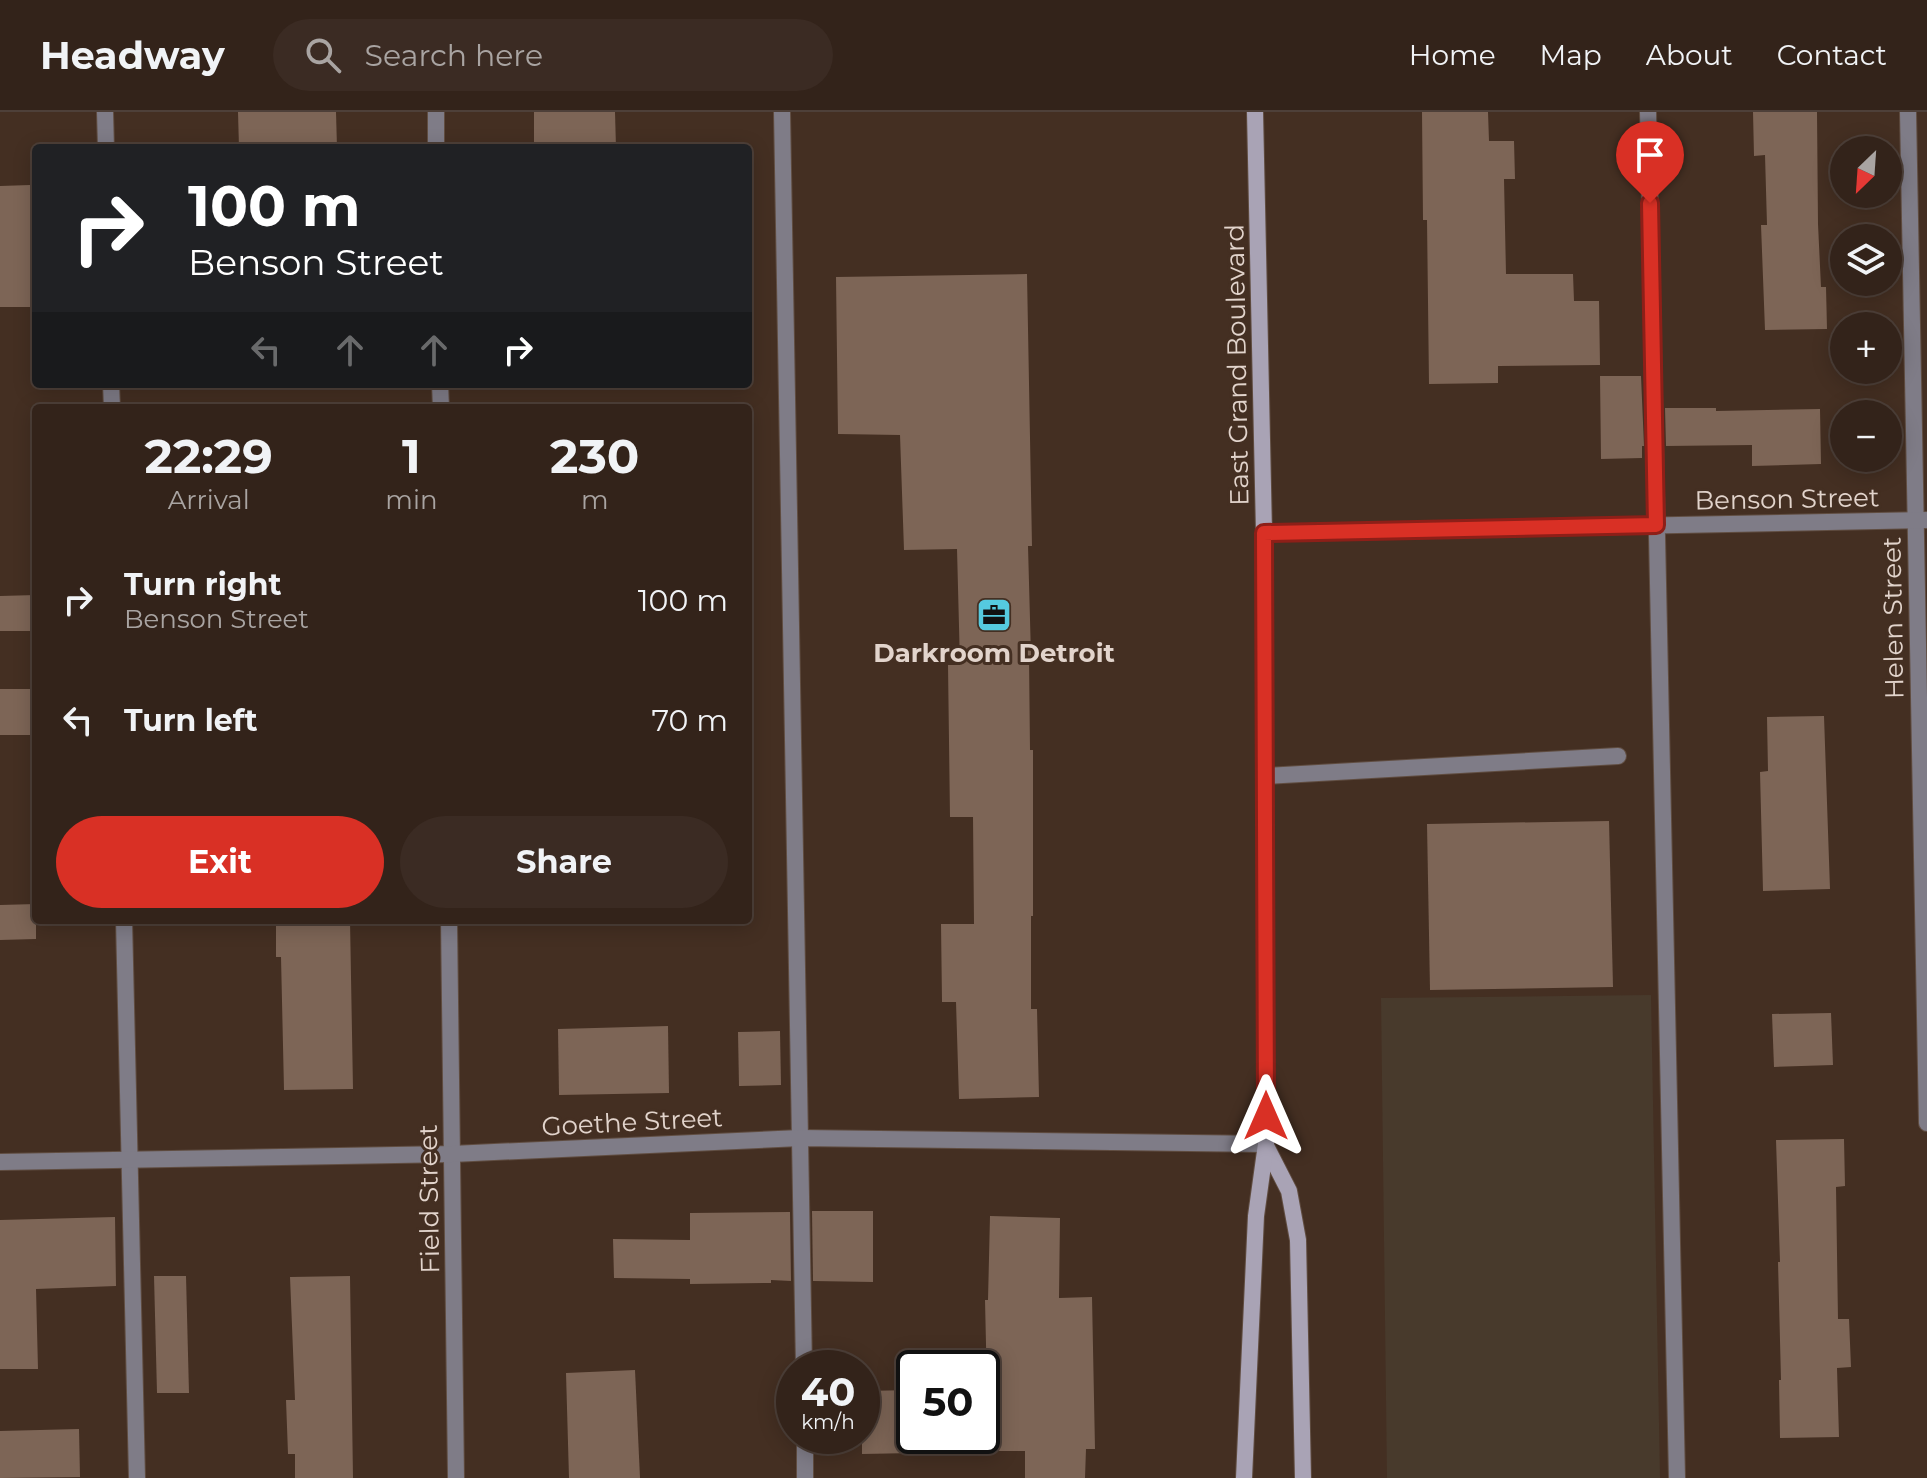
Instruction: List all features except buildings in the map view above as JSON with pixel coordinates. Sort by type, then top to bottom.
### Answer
[{"type":"main road","name":"East Grand Boulevard","points":[[1244,1478],[1256,1216],[1266,1144],[1264,533],[1255,112]]},
{"type":"main road","name":"East Grand Boulevard","points":[[1266,1144],[1289,1191],[1298,1240],[1303,1478]]},
{"type":"street","points":[[105,112],[106,144]]},
{"type":"street","points":[[436,112],[436,144]]},
{"type":"street","points":[[782,112],[804,1350]]},
{"type":"street","points":[[1648,112],[1677,1478]]},
{"type":"street","name":"Helen Street","points":[[1908,112],[1921,520],[1927,1123]]},
{"type":"street","name":"Benson Street","points":[[1264,533],[1921,520]]},
{"type":"street","points":[[1265,776],[1618,756]]},
{"type":"street","points":[[124,924],[137,1478]]},
{"type":"street","name":"Field Street","points":[[449,924],[456,1478]]},
{"type":"street","name":"Goethe Street","points":[[0,1162],[452,1154],[800,1138],[1266,1144]]},
{"type":"street","points":[[805,1454],[805,1478]]},
{"type":"shaded area","points":[[1651,995],[1660,1478],[1387,1478],[1381,998]]},
{"type":"place","name":"Darkroom Detroit","points":[[994,615]]},
{"type":"route","points":[[1266,1116],[1264,533],[1656,525],[1650,203]]}]
